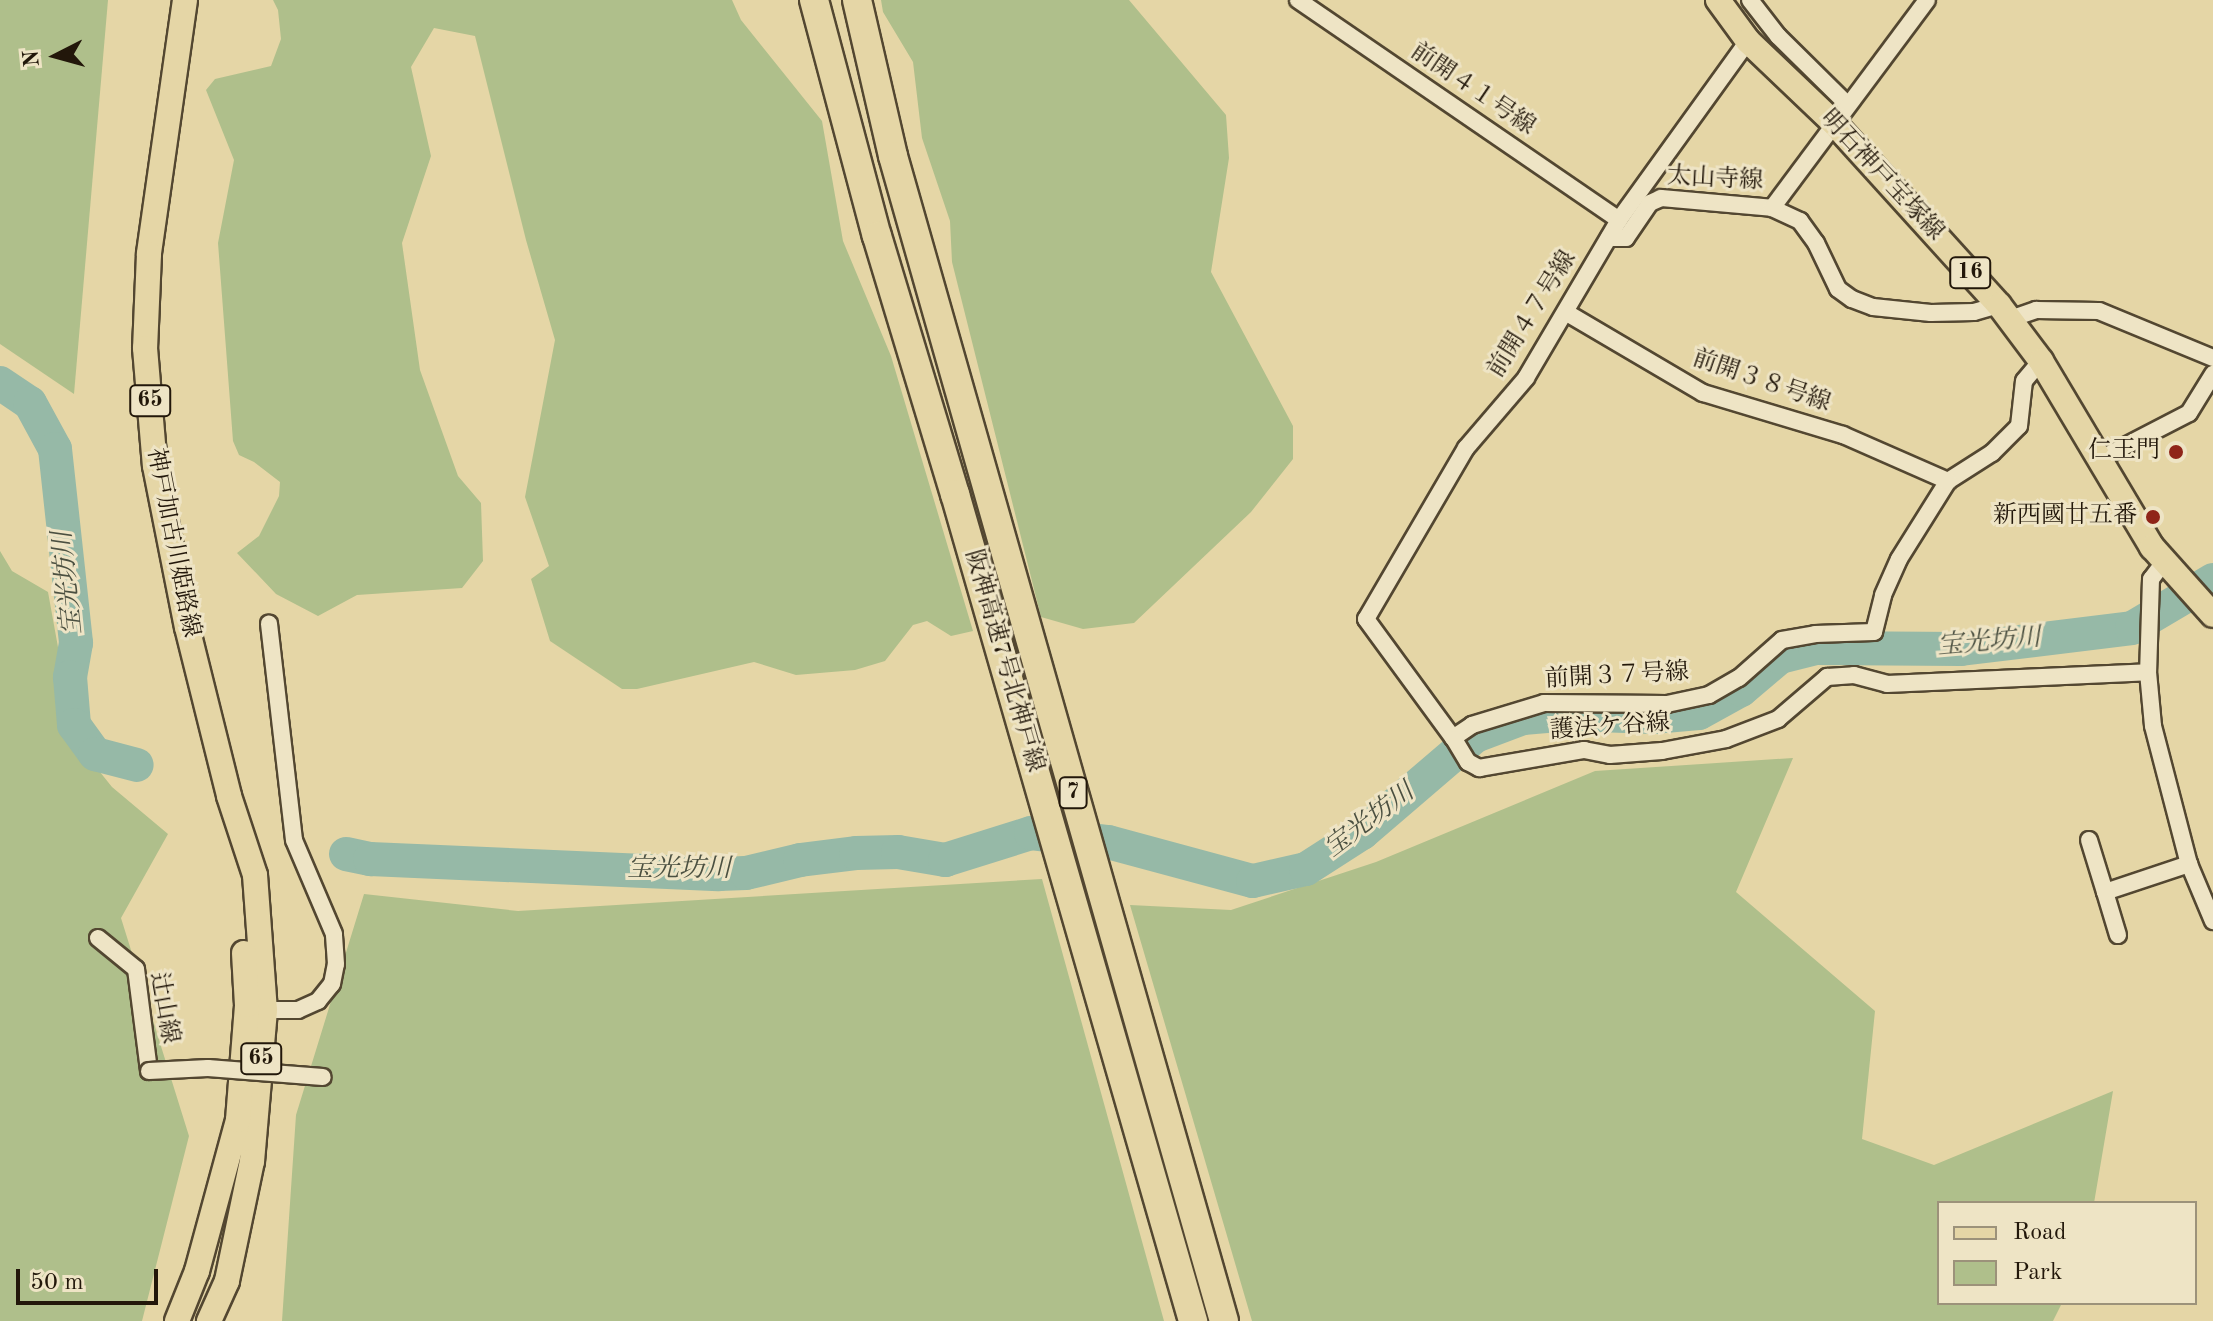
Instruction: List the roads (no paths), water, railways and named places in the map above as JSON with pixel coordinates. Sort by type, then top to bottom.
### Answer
[{"type":"highway","name":"阪神高速7号北神戸線","points":[[814,0],[877,236],[955,494],[1193,1321]]},
{"type":"highway","name":"阪神高速7号北神戸線","points":[[857,0],[893,156],[984,484],[1224,1321]]},
{"type":"main road","name":"神戸加古川姫路線","points":[[185,0],[149,254],[145,348],[155,466],[187,627],[229,796],[255,875],[265,1010],[252,1161],[227,1281],[209,1321]]},
{"type":"main road","name":"明石神戸宝塚線","points":[[1718,0],[1748,41],[1840,113],[2005,312],[2041,361],[2172,571],[2206,608]]},
{"type":"main road","name":"神戸加古川姫路線","points":[[177,1321],[197,1271],[238,1120],[247,1005],[239,871],[229,796]]},
{"type":"street","name":"前開４１号線","points":[[1298,0],[1619,220]]},
{"type":"street","points":[[1750,0],[1840,113]]},
{"type":"street","name":"太山寺線","points":[[1609,238],[1626,238],[1650,203],[1661,198],[1772,208],[1927,0]]},
{"type":"street","name":"前開４７号線","points":[[1366,619],[1466,448],[1526,378],[1619,220],[1748,41]]},
{"type":"street","points":[[1772,208],[1800,221],[1816,243],[1838,289],[1852,299],[1873,307],[1931,313],[2099,311],[2213,358]]},
{"type":"street","name":"前開３８号線","points":[[1567,313],[1703,393],[1843,435],[1948,481]]},
{"type":"street","name":"前開３７号線","points":[[1366,619],[1453,738],[1472,725],[1544,703],[1667,704],[1709,695],[1739,678],[1782,640],[1815,634],[1874,632],[1883,595],[1899,559],[1948,481],[1992,453],[2019,426],[2024,381],[2041,361]]},
{"type":"street","points":[[2100,459],[2189,413],[2213,374]]},
{"type":"street","points":[[2172,571],[2151,579],[2148,672],[2153,726],[2189,864],[2213,921]]},
{"type":"street","points":[[265,1010],[298,1010],[318,1001],[332,984],[336,964],[334,934],[294,840],[269,623]]},
{"type":"street","name":"護法ケ谷線","points":[[1454,739],[1468,762],[1479,768],[1584,750],[1610,755],[1662,751],[1726,739],[1778,719],[1827,677],[1854,675],[1887,684],[2148,672]]},
{"type":"street","points":[[2089,840],[2118,935]]},
{"type":"street","points":[[2105,892],[2189,864]]},
{"type":"street","name":"辻山線","points":[[98,938],[136,969],[149,1071],[208,1068],[323,1077]]},
{"type":"waterway","name":"宝光坊川","points":[[0,383],[30,403],[55,449],[76,643],[70,677],[74,725],[95,754],[137,765]]},
{"type":"waterway","name":"宝光坊川","points":[[346,854],[370,859],[719,874],[746,873],[800,860],[856,853],[898,852],[945,860],[1031,833],[1108,842],[1253,881],[1306,869],[1362,833],[1475,736],[1523,718],[1570,714],[1653,717],[1699,713],[1741,690],[1780,657],[1815,648],[1961,649],[2132,628],[2213,580]]},
{"type":"place","name":"仁王門","points":[[2176,452]]},
{"type":"place","name":"新西國廿五番","points":[[2153,517]]}]
